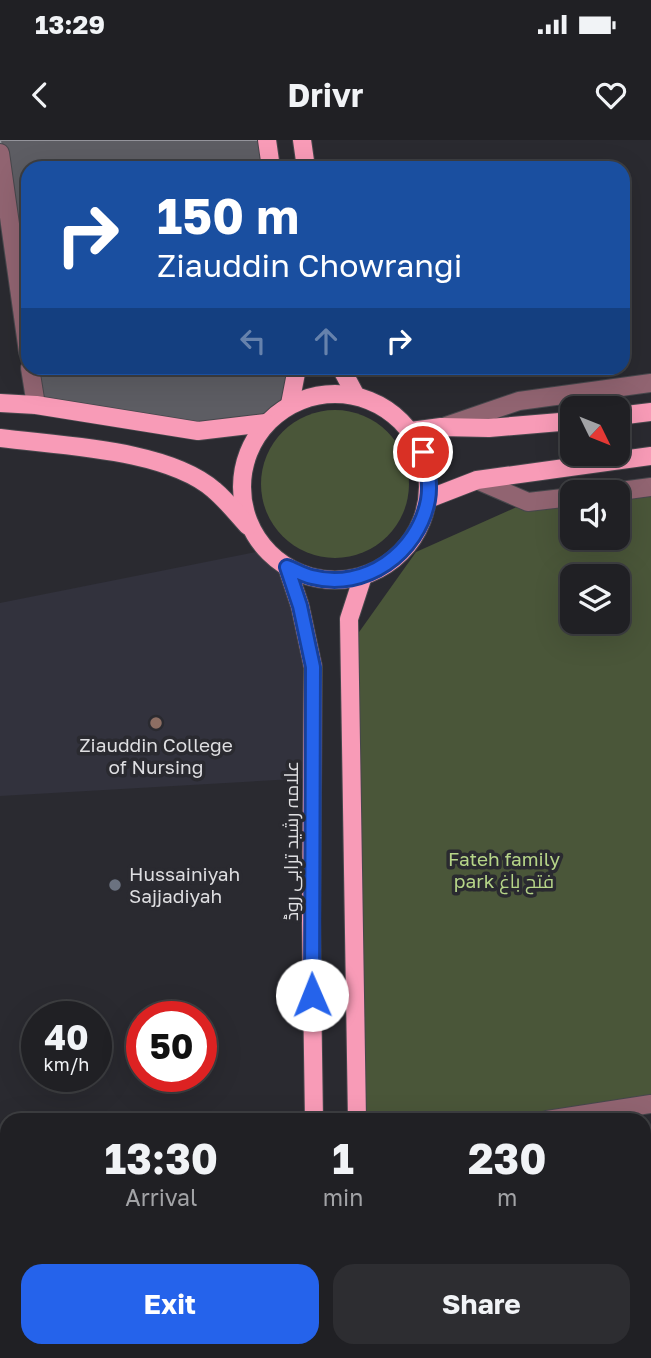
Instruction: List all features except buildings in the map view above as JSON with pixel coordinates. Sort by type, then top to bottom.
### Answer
[{"type":"main road","points":[[267,140],[270,161]]},
{"type":"main road","points":[[302,140],[305,161]]},
{"type":"main road","points":[[290,404],[296,375]]},
{"type":"main road","points":[[345,375],[356,396]]},
{"type":"main road","points":[[0,438],[108,451],[172,466],[213,489],[250,528],[266,550],[287,567],[311,577],[337,580],[363,576],[387,564],[407,547],[421,524],[428,499],[428,475],[423,452],[411,431],[393,412],[370,399],[345,393],[318,394],[290,404],[267,423],[250,448],[242,477],[243,503],[250,528]]},
{"type":"main road","points":[[0,403],[36,405],[198,431],[267,423]]},
{"type":"main road","points":[[630,415],[651,412]]},
{"type":"main road","points":[[411,431],[441,427],[489,428],[560,422]]},
{"type":"main road","points":[[428,499],[477,480],[651,456]]},
{"type":"main road","name":"علامہ رشید ترابی روڈ","points":[[287,567],[300,606],[313,667],[311,920],[314,1113]]},
{"type":"main road","points":[[357,1113],[349,619],[363,576]]},
{"type":"street","points":[[0,153],[21,302]]},
{"type":"street","points":[[31,375],[36,405]]},
{"type":"street","points":[[441,427],[519,401],[651,383]]},
{"type":"street","points":[[477,480],[528,502],[560,498]]},
{"type":"street","points":[[630,490],[651,487]]},
{"type":"street","points":[[592,1113],[651,1104]]},
{"type":"shaded area","name":"Ziauddin College of Nursing","points":[[266,550],[287,567],[300,606],[312,778],[0,796],[0,603]]},
{"type":"green space","points":[[335,410],[363,415],[387,432],[404,456],[409,484],[404,512],[387,536],[363,553],[335,558],[307,553],[283,536],[266,512],[261,484],[266,456],[283,432],[307,415]]},
{"type":"green space","name":"Fateh family park فتح باغ","points":[[651,487],[651,1104],[592,1113],[357,1113],[357,635],[416,552],[528,502],[560,498],[560,550],[630,550],[630,490]]},
{"type":"place","name":"Ziauddin College of Nursing","points":[[156,723]]},
{"type":"place","name":"Hussainiyah Sajjadiyah","points":[[115,885]]},
{"type":"route","points":[[312,995],[313,667],[300,606],[287,567],[311,577],[337,580],[363,576],[387,564],[407,547],[421,524],[428,499],[428,475],[423,452]]}]
